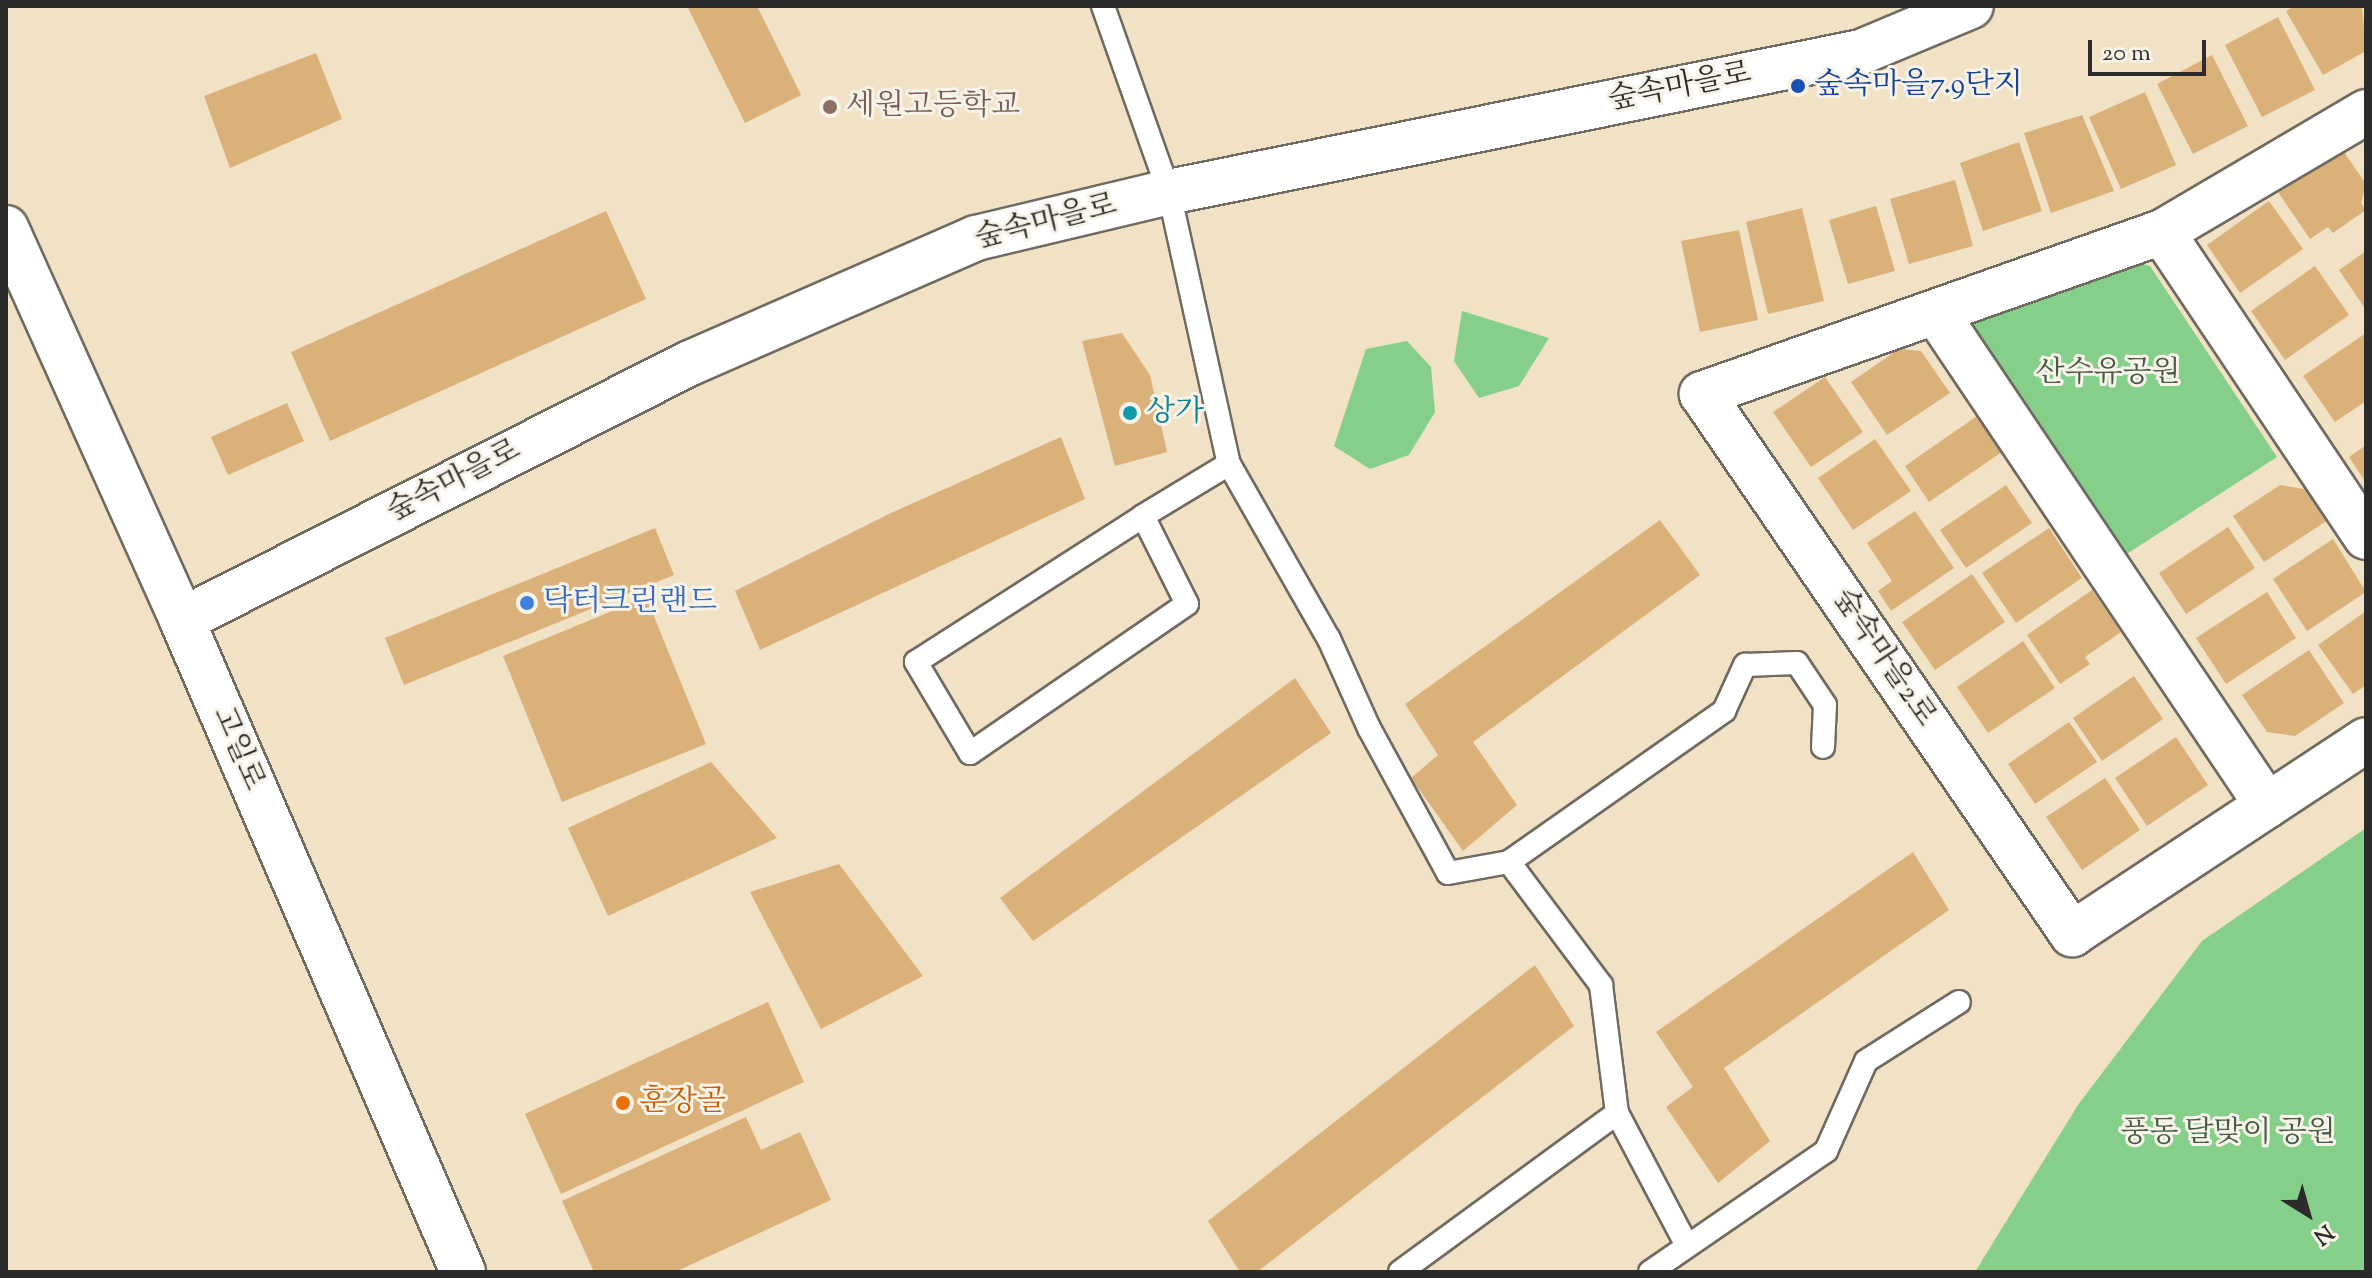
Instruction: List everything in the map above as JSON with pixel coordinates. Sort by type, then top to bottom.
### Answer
[{"type":"main road","name":"숲속마을로","points":[[182,620],[690,363],[976,238],[1169,192],[1861,52],[1971,6]]},
{"type":"main road","name":"숲속마을2로","points":[[2366,112],[2162,232],[1937,314],[1702,394],[2072,934],[2366,740]]},
{"type":"main road","name":"고일로","points":[[6,228],[182,620],[463,1272]]},
{"type":"main road","points":[[2162,232],[2366,537]]},
{"type":"main road","points":[[1937,314],[2267,805]]},
{"type":"lane","points":[[1103,6],[1169,192],[1229,464],[1329,639],[1369,728],[1448,873],[1509,862],[1724,711],[1745,665],[1797,663],[1825,705],[1823,747]]},
{"type":"lane","points":[[1143,516],[1187,604],[970,753],[916,662],[1143,516],[1229,464]]},
{"type":"lane","points":[[1509,862],[1601,985],[1617,1113],[1687,1246]]},
{"type":"lane","points":[[1650,1272],[1826,1151],[1866,1061],[1959,1002]]},
{"type":"lane","points":[[1400,1272],[1617,1113]]},
{"type":"green space","name":"산수유공원","points":[[2131,260],[2150,266],[2277,457],[2119,559],[1966,335],[1975,316]]},
{"type":"green space","points":[[1462,311],[1549,338],[1519,386],[1479,398],[1454,361]]},
{"type":"green space","points":[[1407,341],[1431,367],[1435,412],[1409,455],[1370,469],[1334,446],[1366,349]]},
{"type":"green space","name":"풍동 달맞이 공원","points":[[2366,828],[2366,1272],[1975,1272],[2078,1105],[2202,941]]},
{"type":"building","points":[[687,6],[757,6],[801,95],[745,123]]},
{"type":"building","points":[[2295,6],[2362,6],[2366,51],[2323,75],[2286,11]]},
{"type":"building","points":[[2278,17],[2315,90],[2262,117],[2225,45]]},
{"type":"building","points":[[316,53],[342,119],[230,168],[204,96]]},
{"type":"building","points":[[2212,55],[2248,126],[2193,154],[2157,84]]},
{"type":"building","points":[[2145,92],[2176,165],[2121,189],[2089,117]]},
{"type":"building","points":[[2082,115],[2114,191],[2051,213],[2024,133]]},
{"type":"building","points":[[2019,142],[2042,211],[1983,231],[1960,163]]},
{"type":"building","points":[[2341,148],[2366,184],[2361,203],[2366,210],[2333,233],[2328,227],[2310,239],[2278,192]]},
{"type":"building","points":[[1955,180],[1973,246],[1909,264],[1890,199]]},
{"type":"building","points":[[2269,201],[2303,249],[2240,293],[2207,245]]},
{"type":"building","points":[[1876,206],[1895,271],[1848,284],[1829,220]]},
{"type":"building","points":[[1802,208],[1824,301],[1768,314],[1746,222]]},
{"type":"building","points":[[606,211],[646,299],[330,441],[291,352]]},
{"type":"building","points":[[1739,230],[1758,320],[1700,332],[1681,241]]},
{"type":"building","points":[[2366,251],[2366,310],[2339,270]]},
{"type":"building","points":[[2315,266],[2349,315],[2285,360],[2251,311]]},
{"type":"building","name":"상가","points":[[1122,333],[1150,375],[1167,452],[1115,466],[1082,341]]},
{"type":"building","points":[[2366,333],[2366,401],[2335,422],[2303,376]]},
{"type":"building","points":[[1899,349],[1921,351],[1950,393],[1887,435],[1851,382]]},
{"type":"building","points":[[1825,377],[1863,432],[1811,467],[1773,412]]},
{"type":"building","points":[[287,403],[304,441],[228,475],[211,437]]},
{"type":"building","points":[[1977,416],[2002,452],[1929,502],[1905,466]]},
{"type":"building","points":[[1061,437],[1085,499],[760,650],[735,591],[891,513]]},
{"type":"building","points":[[1875,439],[1911,491],[1853,530],[1818,478]]},
{"type":"building","points":[[2366,445],[2366,483],[2349,457]]},
{"type":"building","points":[[2006,485],[2032,523],[1966,568],[1940,530]]},
{"type":"building","points":[[2280,485],[2309,490],[2328,520],[2264,562],[2233,516]]},
{"type":"building","points":[[1915,511],[1954,568],[1891,611],[1878,591],[1892,581],[1867,543]]},
{"type":"building","points":[[1660,520],[1700,575],[1473,742],[1517,805],[1463,851],[1411,778],[1438,755],[1405,704]]},
{"type":"building","points":[[2228,527],[2255,568],[2186,614],[2159,573]]},
{"type":"building","points":[[655,528],[674,575],[404,685],[385,638]]},
{"type":"building","points":[[2049,528],[2082,578],[2016,623],[1982,573]]},
{"type":"building","points":[[2333,539],[2366,592],[2307,631],[2273,579]]},
{"type":"building","points":[[1972,574],[2005,622],[1935,670],[1902,622]]},
{"type":"building","points":[[2092,590],[2121,632],[2085,657],[2090,664],[2060,684],[2027,635]]},
{"type":"building","points":[[2267,592],[2296,638],[2226,684],[2196,638]]},
{"type":"building","points":[[646,597],[706,744],[562,802],[503,656]]},
{"type":"building","points":[[2366,611],[2366,685],[2353,694],[2318,645]]},
{"type":"building","points":[[2023,641],[2055,688],[1988,733],[1957,687]]},
{"type":"building","points":[[2309,650],[2344,703],[2295,736],[2267,732],[2242,695]]},
{"type":"building","points":[[2134,676],[2163,719],[2102,761],[2073,718]]},
{"type":"building","points":[[1295,678],[1331,733],[1033,941],[1000,898]]},
{"type":"building","points":[[2069,722],[2097,762],[2035,804],[2008,764]]},
{"type":"building","points":[[2176,737],[2208,785],[2147,826],[2115,778]]},
{"type":"building","points":[[711,762],[777,838],[608,916],[568,828]]},
{"type":"building","points":[[2105,778],[2140,830],[2082,870],[2046,817]]},
{"type":"building","points":[[1913,852],[1949,910],[1724,1068],[1770,1141],[1718,1183],[1666,1107],[1693,1087],[1656,1032]]},
{"type":"building","points":[[839,864],[923,976],[821,1029],[750,892]]},
{"type":"building","points":[[1535,965],[1574,1026],[1257,1272],[1240,1272],[1208,1221]]},
{"type":"building","points":[[768,1002],[804,1082],[561,1194],[525,1114]]},
{"type":"building","points":[[746,1117],[761,1150],[800,1132],[831,1200],[675,1272],[594,1272],[562,1201]]},
{"type":"place","name":"숲속마을7.9단지","points":[[1798,86]]},
{"type":"place","name":"세원고등학교","points":[[830,107]]},
{"type":"place","name":"상가","points":[[1130,413]]},
{"type":"place","name":"닥터크린랜드","points":[[527,603]]},
{"type":"place","name":"훈장골","points":[[623,1103]]}]
